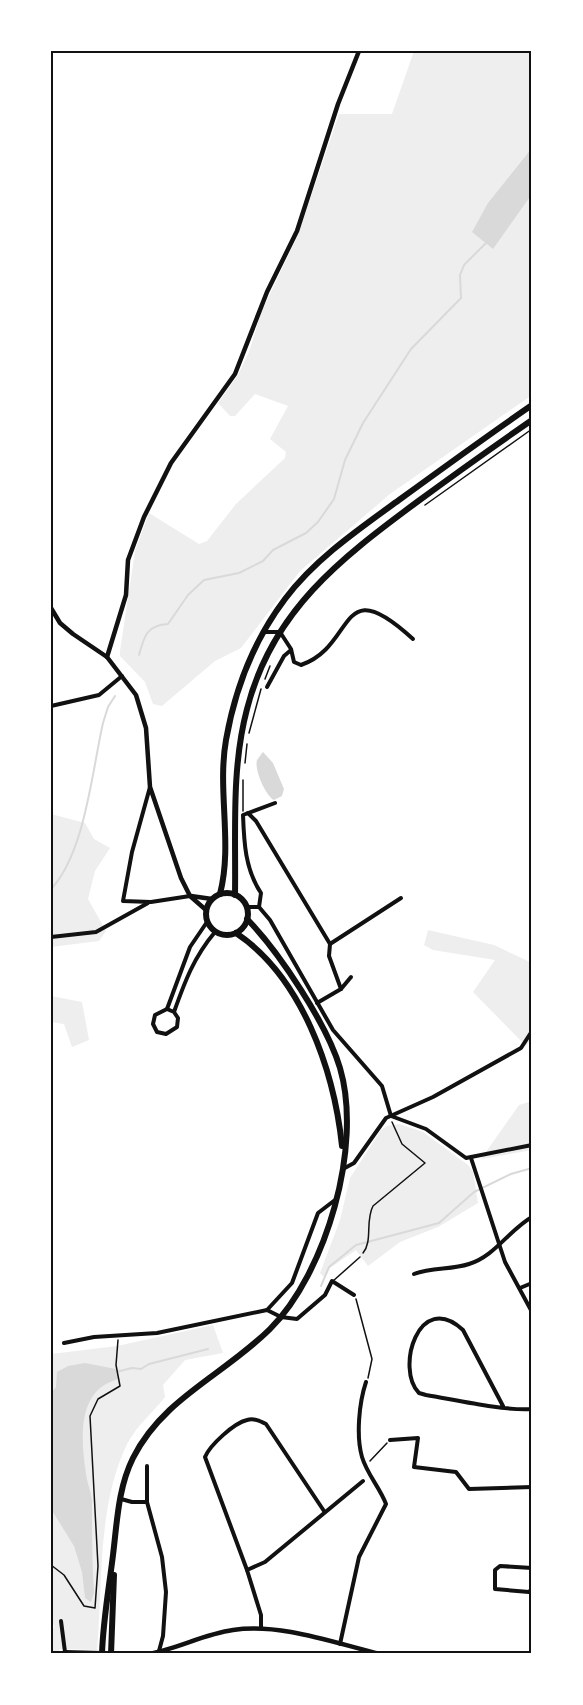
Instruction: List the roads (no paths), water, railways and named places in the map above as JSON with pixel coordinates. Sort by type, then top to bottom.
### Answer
[{"type":"main road","points":[[220,894],[225,862],[223,768],[226,742],[241,684],[263,633],[286,598],[314,566],[361,528],[532,405]]},
{"type":"main road","points":[[236,933],[247,919],[247,907],[236,895],[237,765],[240,741],[247,708],[258,675],[280,632],[324,575],[375,534],[532,420]]},
{"type":"main road","points":[[236,895],[220,894],[212,899],[206,910],[207,922],[215,932],[221,935],[236,933],[258,948],[277,970],[317,1039],[332,1080],[343,1158]]},
{"type":"main road","points":[[102,1654],[120,1498],[132,1459],[153,1426],[168,1409],[254,1344],[281,1317],[311,1269],[335,1200],[343,1169],[346,1111],[340,1067],[297,985],[269,941],[247,919]]},
{"type":"main road","points":[[111,1654],[116,1533]]},
{"type":"street","points":[[107,657],[126,595],[128,560],[144,517],[171,463],[235,374],[243,358],[260,307],[297,231],[338,104],[359,51]]},
{"type":"street","points":[[51,608],[60,623],[107,657],[135,695],[143,714],[150,787],[181,878],[190,896],[206,910]]},
{"type":"street","points":[[263,633],[280,632],[291,649],[294,662],[301,665],[322,653],[354,613],[363,610],[375,610],[390,617],[413,639]]},
{"type":"street","points":[[267,687],[284,656],[291,649]]},
{"type":"street","points":[[51,706],[99,695],[122,675]]},
{"type":"street","points":[[150,787],[132,852],[123,901],[151,902],[190,896],[212,899]]},
{"type":"street","points":[[246,814],[275,803]]},
{"type":"street","points":[[246,814],[248,864],[253,882],[261,893],[259,907],[270,920],[333,1030],[382,1086],[391,1116]]},
{"type":"street","points":[[246,814],[256,820],[330,944],[329,956],[341,989]]},
{"type":"street","points":[[330,944],[401,898]]},
{"type":"street","points":[[51,937],[96,932],[151,902]]},
{"type":"street","points":[[247,907],[259,907]]},
{"type":"street","points":[[166,1009],[190,948],[207,922]]},
{"type":"street","points":[[174,1012],[197,953],[215,932]]},
{"type":"street","points":[[317,1003],[341,989],[351,977]]},
{"type":"street","points":[[166,1009],[174,1012],[178,1018],[177,1027],[170,1033],[161,1034],[154,1028],[153,1019],[157,1012],[166,1009]]},
{"type":"street","points":[[343,1169],[354,1163],[391,1116],[433,1097],[521,1048],[532,1031]]},
{"type":"street","points":[[391,1116],[426,1129],[461,1156],[471,1158],[532,1145]]},
{"type":"street","points":[[471,1158],[499,1246],[532,1312]]},
{"type":"street","points":[[64,1343],[94,1337],[157,1334],[267,1310],[292,1283],[318,1213],[335,1200]]},
{"type":"street","points":[[414,1274],[427,1269],[469,1264],[499,1246],[508,1233],[532,1216]]},
{"type":"street","points":[[267,1310],[281,1317],[297,1319],[325,1295],[332,1281],[354,1295]]},
{"type":"street","points":[[520,1288],[532,1283]]},
{"type":"street","points":[[503,1406],[463,1330],[457,1325],[450,1320],[430,1322],[415,1334],[411,1350],[412,1381],[419,1393],[503,1406],[532,1408]]},
{"type":"street","points":[[340,1645],[359,1557],[386,1504],[366,1466],[360,1449],[360,1401],[366,1382]]},
{"type":"street","points":[[261,1629],[261,1615],[247,1570],[205,1458],[217,1443],[241,1422],[255,1419],[266,1424],[324,1511]]},
{"type":"street","points":[[390,1440],[418,1438],[414,1467],[456,1472],[469,1490],[532,1487]]},
{"type":"street","points":[[147,1466],[147,1502],[162,1557],[166,1592],[163,1636],[159,1651]]},
{"type":"street","points":[[247,1570],[265,1562],[363,1481]]},
{"type":"street","points":[[120,1498],[132,1502],[147,1502]]},
{"type":"street","points":[[532,1568],[500,1566],[495,1570],[494,1586],[495,1589],[528,1592],[532,1588]]},
{"type":"street","points":[[61,1622],[65,1653],[111,1654]]},
{"type":"street","points":[[148,1654],[230,1630],[261,1629],[380,1654]]},
{"type":"lane","points":[[332,1281],[360,1257]]},
{"type":"waterway","points":[[139,655],[143,642],[151,629],[168,624],[188,595],[204,580],[239,573],[263,561],[273,550],[306,533],[318,522],[334,499],[345,460],[363,423],[411,349],[461,298],[460,275],[464,265],[486,243]]},
{"type":"waterway","points":[[51,889],[63,873],[72,855],[86,810],[103,723],[108,707],[115,696]]},
{"type":"waterway","points":[[321,1286],[329,1267],[356,1245],[439,1223],[474,1192],[511,1174],[532,1168]]},
{"type":"waterway","points":[[116,1372],[132,1368],[141,1369],[149,1364],[208,1349]]}]
